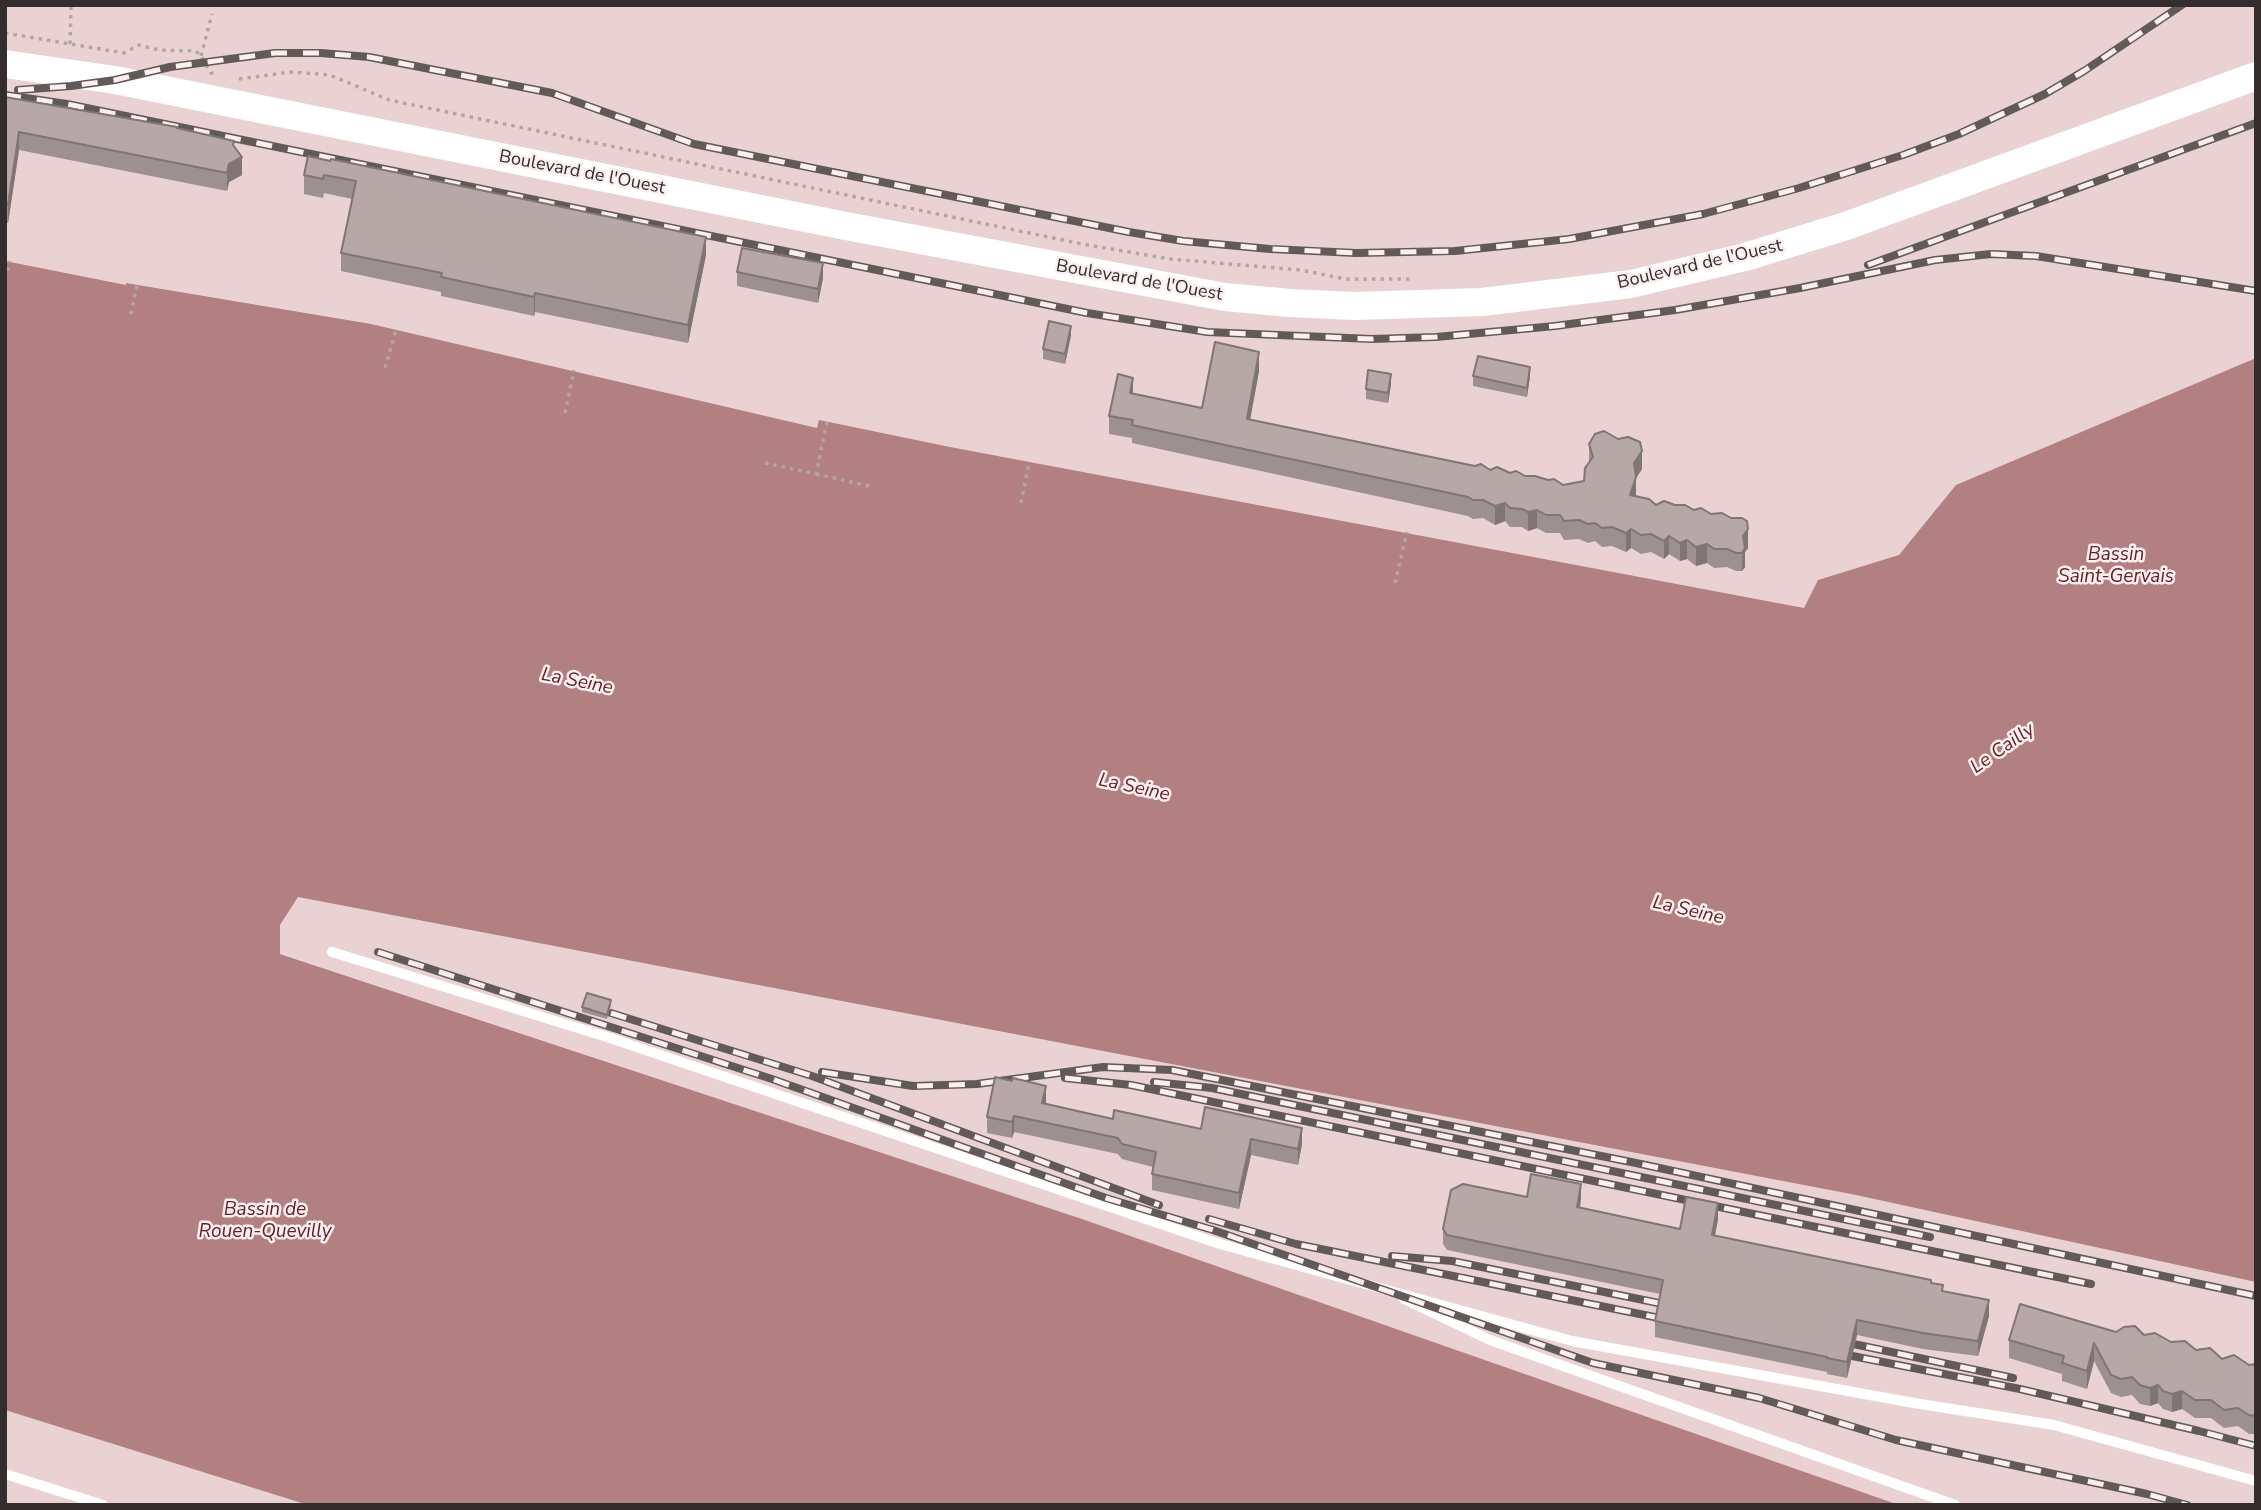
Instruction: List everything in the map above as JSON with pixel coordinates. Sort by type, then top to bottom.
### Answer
[{"type":"main road","name":"Boulevard de l'Ouest","points":[[5,64],[114,79],[832,223],[1225,297],[1354,306],[1496,301],[1631,284],[1745,257],[1846,226],[2256,76]]},
{"type":"lane","points":[[332,952],[617,1041],[1220,1244],[1572,1341],[1914,1403],[2054,1425],[2256,1481]]},
{"type":"lane","points":[[1378,1287],[1490,1340],[1955,1505]]},
{"type":"lane","points":[[5,1474],[103,1505]]},
{"type":"path","points":[[69,44],[71,5]]},
{"type":"path","points":[[201,56],[212,14]]},
{"type":"path","points":[[5,33],[124,53],[139,45],[159,50],[195,51],[211,72],[219,76]]},
{"type":"path","points":[[229,78],[256,78],[291,72],[330,75],[389,100],[1082,244],[1170,259],[1301,270],[1345,279],[1413,279]]},
{"type":"path","points":[[5,279],[10,261]]},
{"type":"path","points":[[131,314],[137,285]]},
{"type":"path","points":[[386,368],[396,330]]},
{"type":"path","points":[[565,413],[574,370]]},
{"type":"path","points":[[816,474],[827,422]]},
{"type":"path","points":[[1021,503],[1029,462]]},
{"type":"path","points":[[765,463],[869,486]]},
{"type":"path","points":[[1395,583],[1407,532]]},
{"type":"shaded area","points":[[5,5],[2256,5],[2256,401],[2233,406],[1795,611],[5,319]]},
{"type":"shaded area","points":[[298,897],[1857,1195],[2256,1282],[2256,1505],[1899,1505],[1082,1219],[279,953],[280,925]]},
{"type":"shaded area","points":[[5,1410],[308,1505],[5,1505]]},
{"type":"water","points":[[5,261],[126,285],[371,324],[817,428],[819,420],[1804,608],[1818,580],[1899,555],[1956,485],[2256,358],[2256,1282],[1856,1195],[298,897],[280,925],[280,954],[1082,1219],[1899,1505],[308,1505],[5,1410]]},
{"type":"building","points":[[5,97],[177,127],[234,141],[233,145],[242,157],[229,164],[227,173],[19,132],[8,205],[5,204]]},
{"type":"building","points":[[308,156],[706,237],[688,325],[535,293],[534,297],[441,277],[442,273],[341,253],[356,181],[324,175],[323,179],[304,175]]},
{"type":"building","points":[[742,248],[823,263],[818,289],[737,272]]},
{"type":"building","points":[[1049,321],[1071,326],[1065,354],[1043,349]]},
{"type":"building","points":[[1215,342],[1259,352],[1247,419],[1475,466],[1481,464],[1490,470],[1497,467],[1510,473],[1516,471],[1525,476],[1554,479],[1563,485],[1584,481],[1585,468],[1593,457],[1589,444],[1595,434],[1604,431],[1618,439],[1628,437],[1640,442],[1642,451],[1634,463],[1636,477],[1630,495],[1649,499],[1656,505],[1664,501],[1685,505],[1694,510],[1701,508],[1711,514],[1722,513],[1731,518],[1742,518],[1747,521],[1748,529],[1743,536],[1745,548],[1742,553],[1736,553],[1727,549],[1714,549],[1707,544],[1696,547],[1687,540],[1680,543],[1669,536],[1664,541],[1651,534],[1641,535],[1631,529],[1626,533],[1612,527],[1602,528],[1595,523],[1564,521],[1560,515],[1546,515],[1537,510],[1528,512],[1510,508],[1505,503],[1495,506],[1483,500],[1132,425],[1133,420],[1109,416],[1118,374],[1133,378],[1130,393],[1202,408]]},
{"type":"building","points":[[1478,356],[1530,367],[1527,388],[1473,376]]},
{"type":"building","points":[[1368,370],[1391,374],[1388,393],[1366,389]]},
{"type":"building","points":[[587,993],[611,1000],[607,1015],[582,1007]]},
{"type":"building","points":[[995,1077],[1012,1081],[1013,1078],[1046,1086],[1042,1103],[1113,1119],[1114,1110],[1201,1129],[1205,1107],[1302,1128],[1298,1149],[1251,1139],[1239,1193],[1152,1174],[1156,1152],[1122,1144],[1118,1138],[1014,1116],[1012,1122],[987,1117]]},
{"type":"building","points":[[1531,1174],[1581,1184],[1577,1207],[1680,1229],[1686,1197],[1718,1203],[1712,1235],[1931,1280],[1931,1283],[1943,1285],[1942,1291],[1989,1300],[1978,1341],[1857,1320],[1847,1362],[1655,1321],[1663,1280],[1447,1235],[1443,1229],[1451,1190],[1463,1184],[1527,1197]]},
{"type":"building","points":[[2020,1304],[2116,1332],[2124,1327],[2135,1326],[2144,1335],[2155,1333],[2171,1342],[2185,1341],[2196,1350],[2210,1348],[2222,1359],[2234,1355],[2249,1365],[2256,1364],[2256,1416],[2238,1408],[2224,1410],[2211,1400],[2195,1400],[2182,1391],[2172,1394],[2163,1391],[2158,1385],[2150,1388],[2140,1385],[2132,1377],[2121,1379],[2111,1375],[2094,1343],[2087,1371],[2062,1363],[2064,1356],[2009,1340]]},
{"type":"railway","points":[[18,90],[115,80],[170,67],[275,53],[369,57],[552,93],[694,144],[1129,232],[1183,241],[1270,249],[1356,253],[1455,251],[1569,239],[1703,214],[1799,188],[1903,155],[1959,134],[2045,94],[2182,5]]},
{"type":"railway","points":[[5,95],[67,104],[1087,313],[1207,332],[1372,339],[1436,337],[1555,326],[1675,310],[1935,260],[1991,254],[2036,256],[2256,291]]},
{"type":"railway","points":[[1868,265],[2256,123]]},
{"type":"railway","points":[[378,952],[772,1079],[1106,1198],[1213,1230],[1593,1363],[1759,1398],[1896,1440],[2187,1505]]},
{"type":"railway","points":[[611,1013],[812,1076],[1159,1205]]},
{"type":"railway","points":[[822,1072],[913,1086],[977,1084],[1103,1067],[1172,1070],[1636,1163],[2256,1296]]},
{"type":"railway","points":[[1065,1078],[1131,1085],[2091,1284]]},
{"type":"railway","points":[[1154,1082],[1212,1088],[1930,1237]]},
{"type":"railway","points":[[1209,1219],[1296,1244],[1674,1321]]},
{"type":"railway","points":[[1392,1256],[1452,1261],[1678,1307]]},
{"type":"railway","points":[[1835,1340],[2013,1378]]},
{"type":"railway","points":[[1832,1352],[2020,1389],[2256,1446]]},
{"type":"water label","name":"Bassin Saint-Gervais","points":[[2116,566]]},
{"type":"water label","name":"La Seine","points":[[577,682]]},
{"type":"water label","name":"Le Cailly","points":[[2003,749]]},
{"type":"water label","name":"La Seine","points":[[1134,788]]},
{"type":"water label","name":"La Seine","points":[[1688,911]]},
{"type":"water label","name":"Bassin de Rouen-Quevilly","points":[[265,1221]]}]
